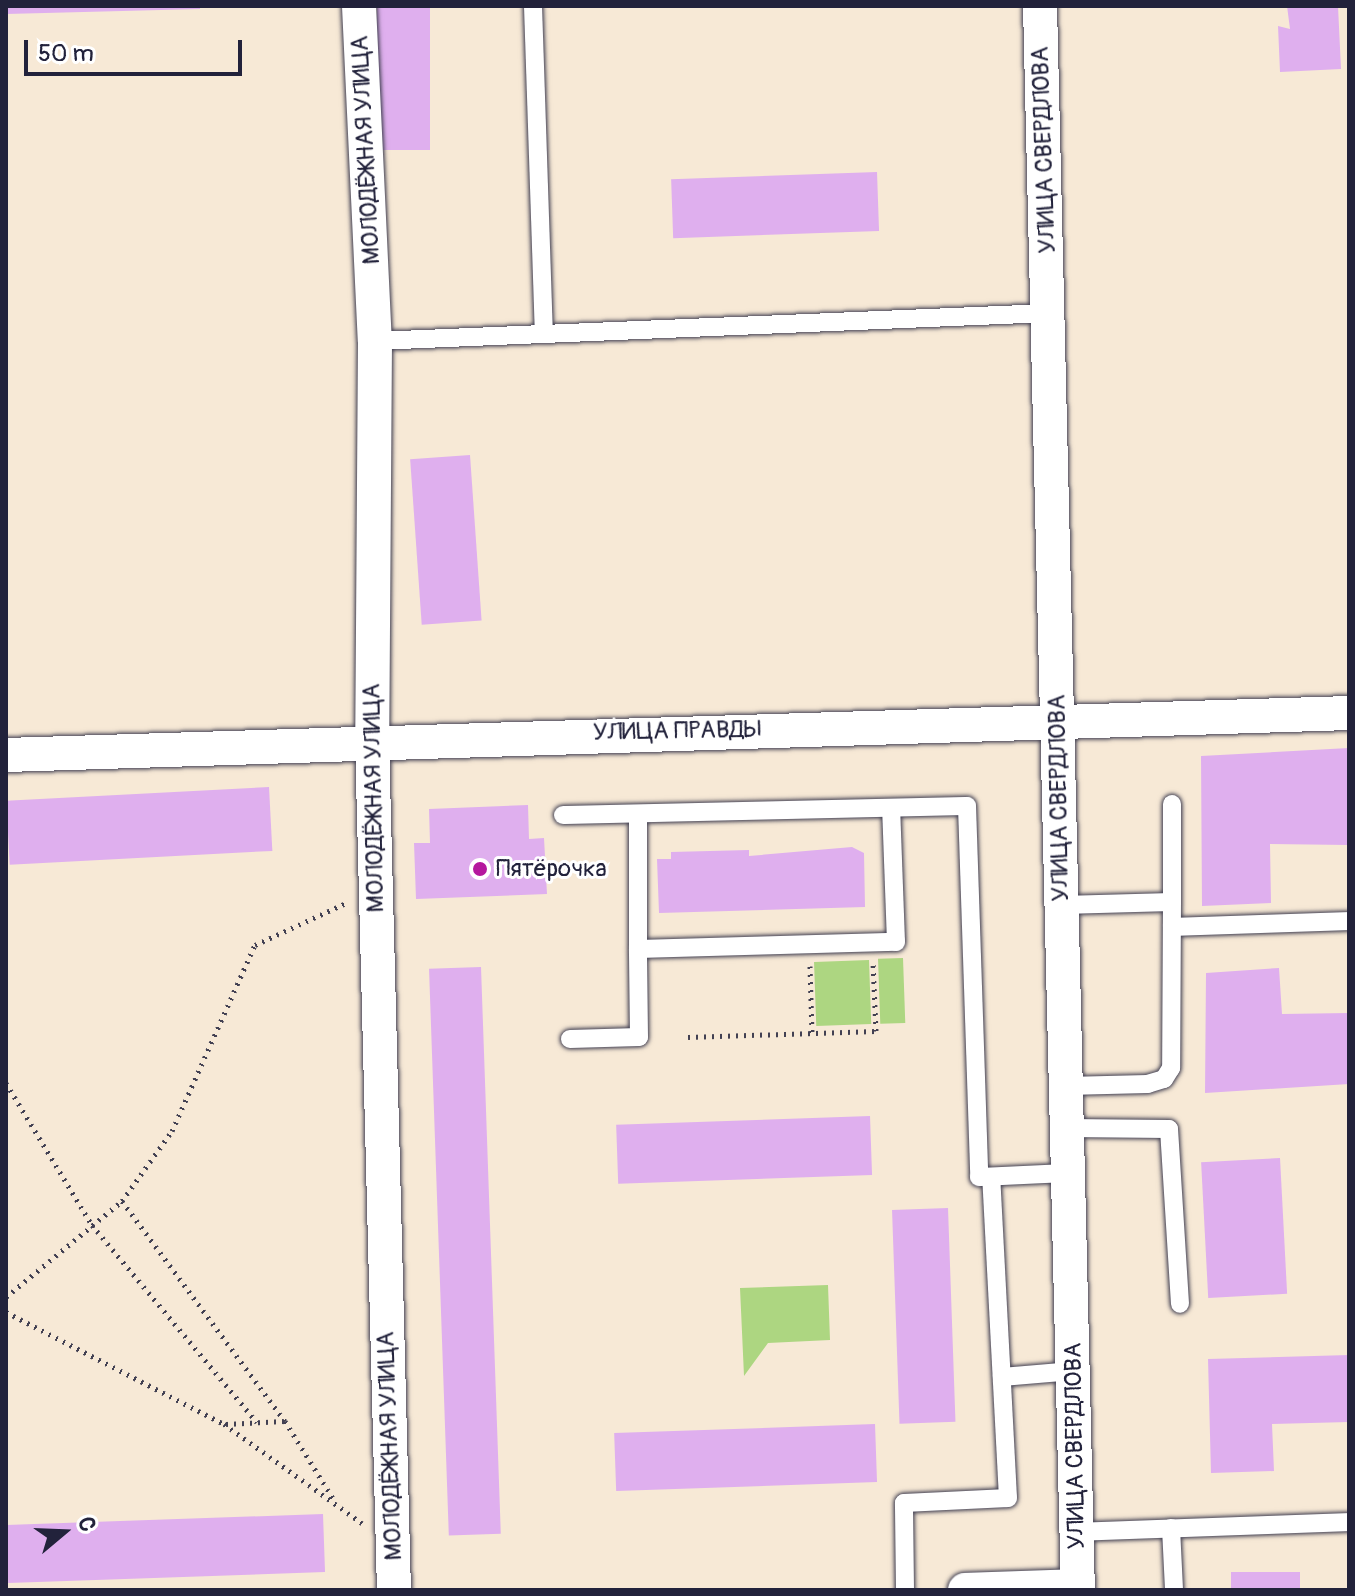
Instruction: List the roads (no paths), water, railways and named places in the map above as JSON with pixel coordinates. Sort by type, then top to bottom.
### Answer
[{"type":"street","name":"МОЛОДЁЖНАЯ УЛИЦА","points":[[359,6],[375,341],[372,740],[394,1590]]},
{"type":"street","name":"УЛИЦА СВЕРДЛОВА","points":[[1040,6],[1078,1588]]},
{"type":"street","name":"УЛИЦА ПРАВДЫ","points":[[6,755],[372,740],[1349,713]]},
{"type":"street","points":[[965,1590],[1078,1588]]},
{"type":"lane","points":[[533,6],[544,332]]},
{"type":"lane","points":[[375,341],[1049,313]]},
{"type":"lane","points":[[1066,1086],[1164,1079],[1171,1068],[1172,804]]},
{"type":"lane","points":[[563,815],[967,806],[979,1177],[1068,1173]]},
{"type":"lane","points":[[638,949],[896,942],[891,808]]},
{"type":"lane","points":[[570,1039],[639,1037],[638,814]]},
{"type":"lane","points":[[1062,905],[1172,902]]},
{"type":"lane","points":[[1172,927],[1349,921]]},
{"type":"lane","points":[[1067,1128],[1169,1129],[1180,1304]]},
{"type":"lane","points":[[905,1590],[904,1503],[1008,1498],[991,1177]]},
{"type":"lane","points":[[1002,1377],[1073,1371]]},
{"type":"lane","points":[[1076,1532],[1349,1522]]},
{"type":"lane","points":[[1171,1528],[1174,1590]]},
{"type":"place","name":"Пятёрочка","points":[[480,869]]}]
